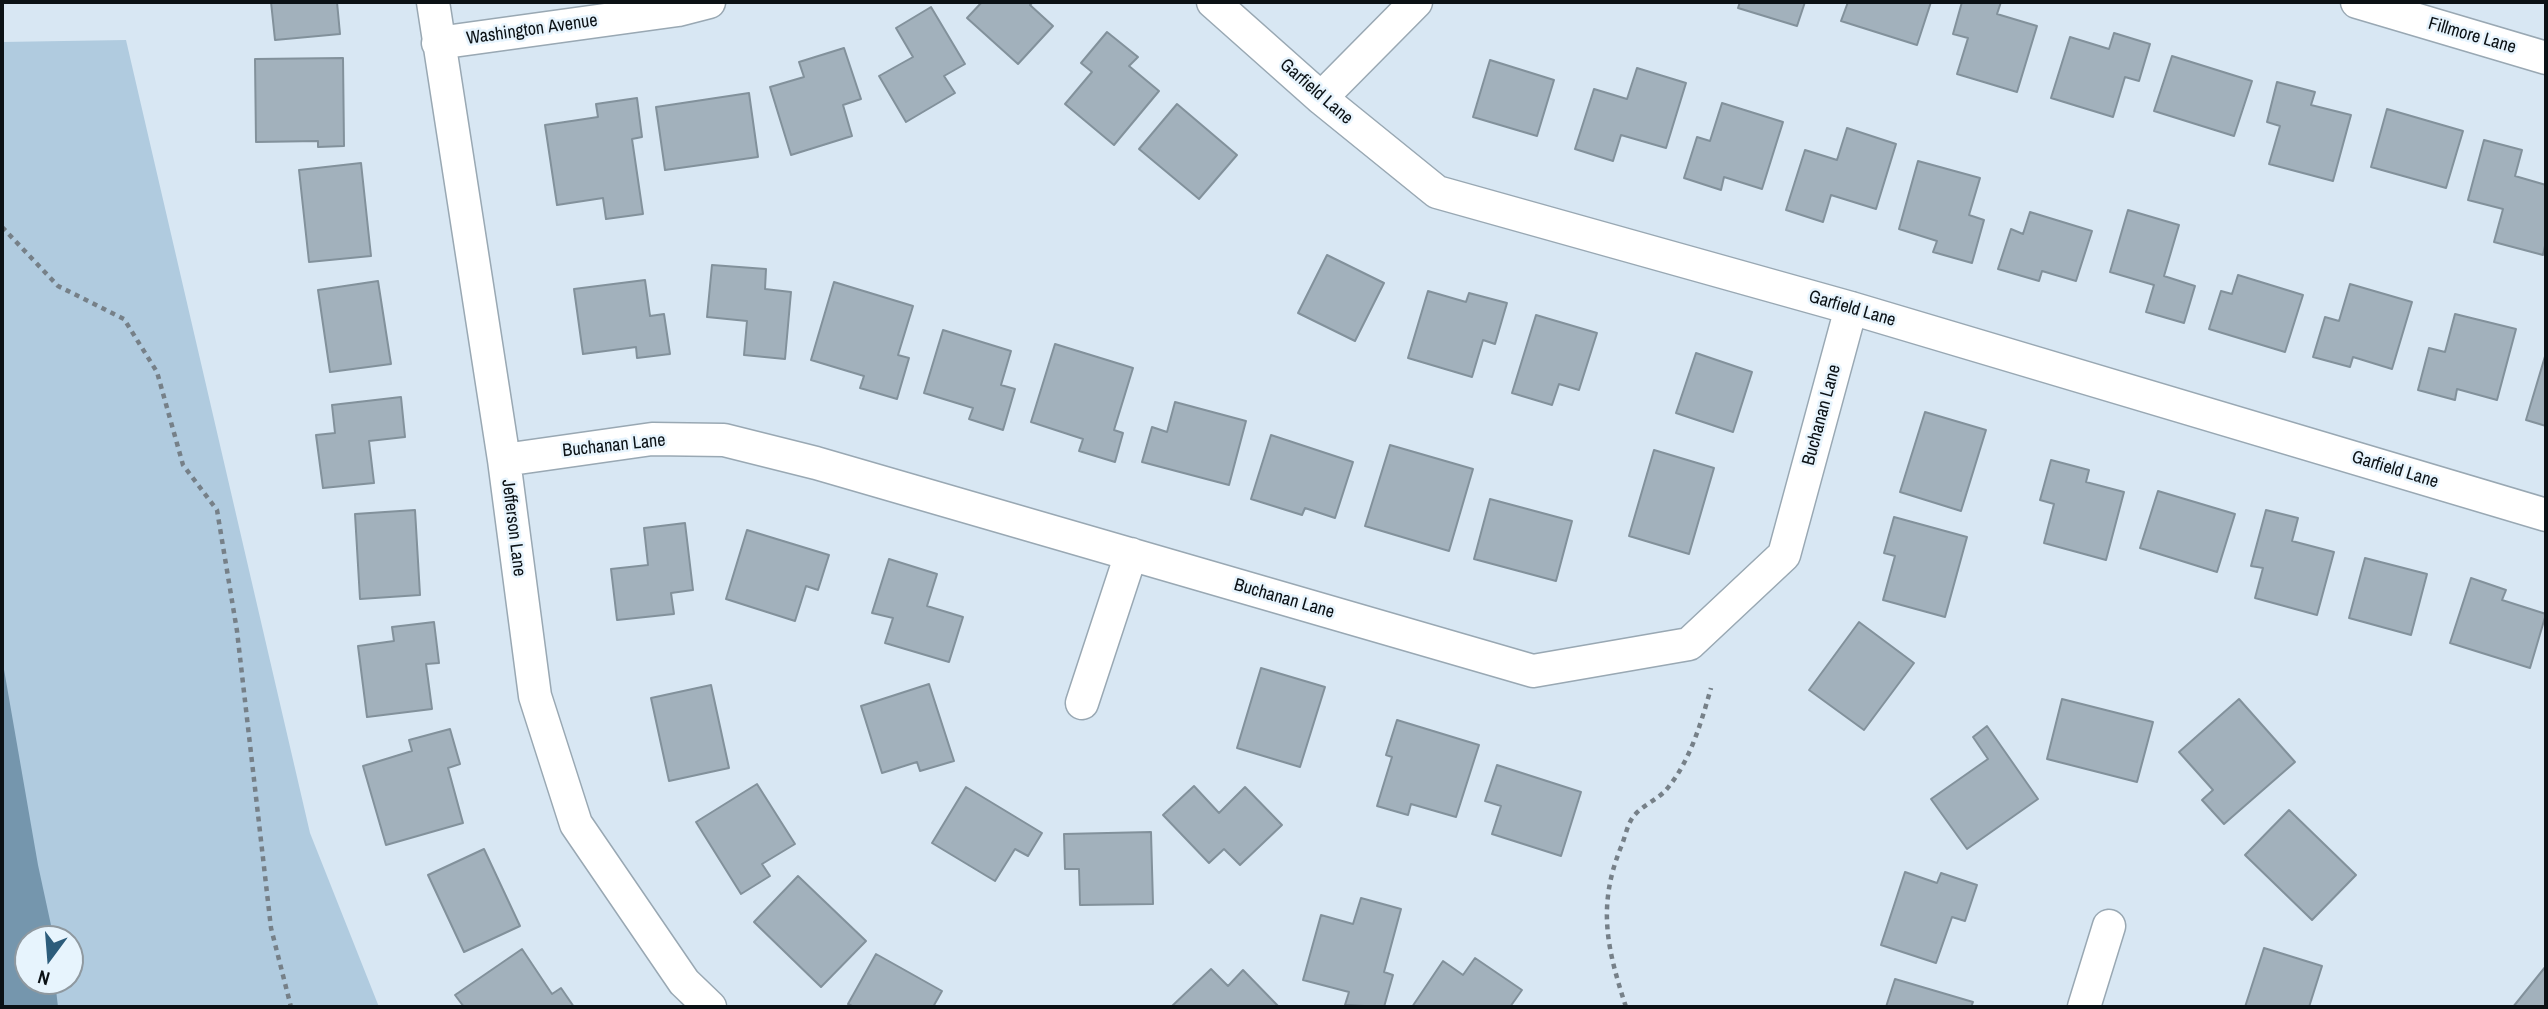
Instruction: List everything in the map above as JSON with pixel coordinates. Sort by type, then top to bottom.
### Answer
[{"type":"street","name":"Jefferson Lane","points":[[433,2],[504,460],[535,696],[576,824],[684,982],[710,1007]]},
{"type":"street","name":"Washington Avenue","points":[[438,43],[678,10],[709,2]]},
{"type":"street","name":"Garfield Lane","points":[[1213,2],[1321,98],[1437,192],[1851,308],[2546,515]]},
{"type":"street","points":[[1321,98],[1416,2]]},
{"type":"street","name":"Fillmore Lane","points":[[2357,2],[2546,58]]},
{"type":"street","name":"Buchanan Lane","points":[[504,460],[652,439],[723,440],[816,463],[1533,671],[1689,644],[1784,555],[1851,308]]},
{"type":"street","points":[[1082,703],[1131,554]]},
{"type":"street","points":[[2084,1007],[2109,926]]},
{"type":"path","points":[[2,228],[58,286],[124,319],[157,372],[183,465],[217,510],[237,631],[271,928],[291,1007]]},
{"type":"path","points":[[1626,1007],[1611,961],[1605,903],[1614,864],[1633,817],[1665,790],[1684,761],[1699,729],[1711,688]]},
{"type":"shaded area","points":[[126,40],[310,833],[379,1007],[2,1007],[2,42]]},
{"type":"shaded area","points":[[2,658],[51,925],[14,925],[14,995],[57,995],[58,1007],[2,1007]]},
{"type":"building","points":[[271,2],[337,2],[340,34],[275,40]]},
{"type":"building","points":[[982,2],[1033,2],[1030,5],[1053,26],[1018,64],[967,18]]},
{"type":"building","points":[[1740,2],[1805,2],[1797,26],[1738,8]]},
{"type":"building","points":[[1848,2],[1931,2],[1917,45],[1841,21]]},
{"type":"building","points":[[1962,2],[2001,2],[1997,14],[2037,26],[2017,92],[1957,74],[1968,38],[1953,34]]},
{"type":"building","points":[[931,7],[965,64],[944,76],[955,93],[906,122],[879,76],[913,57],[896,28]]},
{"type":"building","points":[[1107,32],[1138,57],[1129,66],[1159,91],[1114,145],[1065,104],[1092,72],[1081,63]]},
{"type":"building","points":[[2114,33],[2150,44],[2139,81],[2125,77],[2113,117],[2051,98],[2070,37],[2109,49]]},
{"type":"building","points":[[844,48],[861,99],[843,105],[852,136],[791,155],[770,87],[804,77],[799,62]]},
{"type":"building","points":[[2172,56],[2252,81],[2234,136],[2154,111]]},
{"type":"building","points":[[343,58],[344,146],[318,147],[318,141],[256,142],[255,59]]},
{"type":"building","points":[[1490,60],[1554,80],[1537,136],[1473,117]]},
{"type":"building","points":[[1637,68],[1686,83],[1666,148],[1621,135],[1613,161],[1575,149],[1594,89],[1627,99]]},
{"type":"building","points":[[2277,82],[2315,92],[2311,105],[2351,115],[2333,181],[2269,164],[2280,126],[2267,122]]},
{"type":"building","points":[[749,93],[758,157],[665,170],[656,107]]},
{"type":"building","points":[[637,98],[642,137],[632,139],[643,214],[606,219],[603,198],[557,205],[545,125],[598,117],[596,104]]},
{"type":"building","points":[[1722,103],[1783,122],[1762,189],[1724,177],[1721,190],[1684,178],[1697,137],[1710,141]]},
{"type":"building","points":[[1177,104],[1237,155],[1199,199],[1139,149]]},
{"type":"building","points":[[2387,109],[2463,131],[2446,188],[2371,167]]},
{"type":"building","points":[[1847,128],[1896,144],[1876,209],[1831,195],[1823,222],[1786,210],[1805,150],[1837,160]]},
{"type":"building","points":[[2484,140],[2522,150],[2515,176],[2546,185],[2546,241],[2543,255],[2494,242],[2503,209],[2468,200]]},
{"type":"building","points":[[1918,161],[1980,178],[1969,215],[1984,220],[1972,263],[1933,252],[1937,241],[1899,229]]},
{"type":"building","points":[[361,163],[371,256],[309,262],[299,170]]},
{"type":"building","points":[[2128,210],[2179,225],[2164,276],[2195,286],[2184,323],[2146,312],[2154,285],[2110,272]]},
{"type":"building","points":[[2030,212],[2092,231],[2076,281],[2042,271],[2039,281],[1998,269],[2011,229],[2023,234]]},
{"type":"building","points":[[1327,255],[1384,283],[1355,341],[1298,313]]},
{"type":"building","points":[[712,265],[766,269],[765,289],[791,292],[785,359],[744,355],[747,321],[707,317]]},
{"type":"building","points":[[2238,275],[2303,295],[2285,352],[2209,329],[2221,291],[2232,294]]},
{"type":"building","points":[[645,280],[650,316],[664,314],[670,354],[637,358],[636,347],[583,354],[574,289]]},
{"type":"building","points":[[378,281],[391,364],[330,372],[318,290]]},
{"type":"building","points":[[834,282],[913,306],[898,355],[909,358],[897,399],[860,388],[864,376],[811,360]]},
{"type":"building","points":[[2350,284],[2412,302],[2392,369],[2353,357],[2350,367],[2313,357],[2325,317],[2339,321]]},
{"type":"building","points":[[1428,291],[1466,302],[1469,293],[1507,303],[1495,344],[1483,340],[1472,377],[1408,358]]},
{"type":"building","points":[[2455,314],[2516,329],[2497,400],[2457,389],[2455,400],[2418,390],[2429,348],[2445,352]]},
{"type":"building","points":[[1536,315],[1597,333],[1579,390],[1559,384],[1552,405],[1512,393]]},
{"type":"building","points":[[943,330],[1011,351],[1001,385],[1015,389],[1003,430],[969,419],[973,408],[924,393]]},
{"type":"building","points":[[1055,344],[1133,368],[1114,430],[1123,433],[1115,462],[1079,451],[1083,439],[1031,422]]},
{"type":"building","points":[[1696,353],[1752,372],[1733,432],[1676,413]]},
{"type":"building","points":[[2546,353],[2546,426],[2526,420]]},
{"type":"building","points":[[401,397],[405,437],[369,441],[374,483],[323,488],[316,435],[335,433],[332,405]]},
{"type":"building","points":[[1175,402],[1246,421],[1229,485],[1142,462],[1152,427],[1167,432]]},
{"type":"building","points":[[1925,412],[1986,430],[1961,511],[1900,492]]},
{"type":"building","points":[[1271,435],[1353,462],[1335,518],[1305,508],[1302,515],[1251,499]]},
{"type":"building","points":[[1390,445],[1473,469],[1449,551],[1365,526]]},
{"type":"building","points":[[1654,450],[1714,468],[1689,554],[1629,536]]},
{"type":"building","points":[[2051,460],[2089,470],[2086,482],[2124,492],[2106,560],[2044,543],[2054,504],[2040,500]]},
{"type":"building","points":[[2158,491],[2235,514],[2217,572],[2140,548]]},
{"type":"building","points":[[1490,499],[1572,521],[1556,581],[1474,559]]},
{"type":"building","points":[[415,510],[420,595],[360,599],[355,514]]},
{"type":"building","points":[[2266,510],[2298,518],[2292,541],[2334,552],[2317,615],[2255,598],[2263,568],[2251,566]]},
{"type":"building","points":[[1894,517],[1967,537],[1945,617],[1883,600],[1895,556],[1884,553]]},
{"type":"building","points":[[685,523],[693,590],[671,593],[674,614],[617,620],[611,569],[648,565],[644,528]]},
{"type":"building","points":[[747,530],[829,555],[818,590],[806,586],[795,621],[726,599]]},
{"type":"building","points":[[2365,558],[2427,574],[2411,635],[2349,618]]},
{"type":"building","points":[[889,559],[937,574],[927,606],[963,617],[949,662],[885,643],[893,618],[872,613]]},
{"type":"building","points":[[2471,578],[2506,590],[2502,600],[2546,614],[2530,668],[2450,643]]},
{"type":"building","points":[[434,622],[439,663],[426,664],[432,709],[367,717],[358,646],[394,641],[392,627]]},
{"type":"building","points":[[1859,622],[1914,663],[1864,730],[1809,690]]},
{"type":"building","points":[[1261,668],[1325,687],[1300,767],[1237,748]]},
{"type":"building","points":[[929,684],[954,761],[920,771],[917,762],[882,773],[861,706]]},
{"type":"building","points":[[711,685],[729,768],[669,781],[651,698]]},
{"type":"building","points":[[2062,699],[2153,722],[2137,782],[2047,759]]},
{"type":"building","points":[[2239,699],[2295,762],[2224,824],[2202,800],[2213,790],[2179,752]]},
{"type":"building","points":[[1397,720],[1479,745],[1456,817],[1411,804],[1408,815],[1377,806],[1392,757],[1386,755]]},
{"type":"building","points":[[1987,726],[2038,799],[1967,849],[1931,799],[1988,759],[1973,737]]},
{"type":"building","points":[[450,729],[460,764],[448,768],[463,823],[386,845],[363,766],[412,751],[409,740]]},
{"type":"building","points":[[1497,765],[1581,792],[1561,856],[1492,834],[1501,806],[1485,801]]},
{"type":"building","points":[[757,784],[795,844],[762,864],[770,876],[741,894],[696,822]]},
{"type":"building","points":[[1194,786],[1219,813],[1245,787],[1282,825],[1240,865],[1224,849],[1209,863],[1163,815]]},
{"type":"building","points":[[966,787],[1042,833],[1028,856],[1015,849],[995,881],[932,843]]},
{"type":"building","points":[[2289,810],[2356,875],[2312,920],[2245,855]]},
{"type":"building","points":[[1151,832],[1153,904],[1080,905],[1079,869],[1065,869],[1064,834]]},
{"type":"building","points":[[484,849],[520,926],[464,952],[428,875]]},
{"type":"building","points":[[1905,872],[1937,883],[1941,873],[1977,885],[1965,921],[1952,917],[1936,963],[1881,945]]},
{"type":"building","points":[[798,876],[866,941],[821,987],[754,922]]},
{"type":"building","points":[[1361,898],[1401,909],[1384,972],[1393,975],[1384,1007],[1345,1005],[1349,992],[1303,980],[1321,915],[1353,924]]},
{"type":"building","points":[[2264,948],[2322,966],[2309,1007],[2245,1007]]},
{"type":"building","points":[[522,949],[552,994],[561,988],[574,1007],[464,1007],[455,995]]},
{"type":"building","points":[[876,954],[942,991],[933,1007],[854,1007],[848,1004]]},
{"type":"building","points":[[1475,958],[1522,990],[1510,1007],[1412,1007],[1443,961],[1463,975]]},
{"type":"building","points":[[2546,966],[2546,1007],[2513,1007]]},
{"type":"building","points":[[1211,969],[1228,986],[1243,970],[1279,1007],[1171,1007]]},
{"type":"building","points":[[1895,979],[1973,1002],[1971,1007],[1886,1007]]}]
